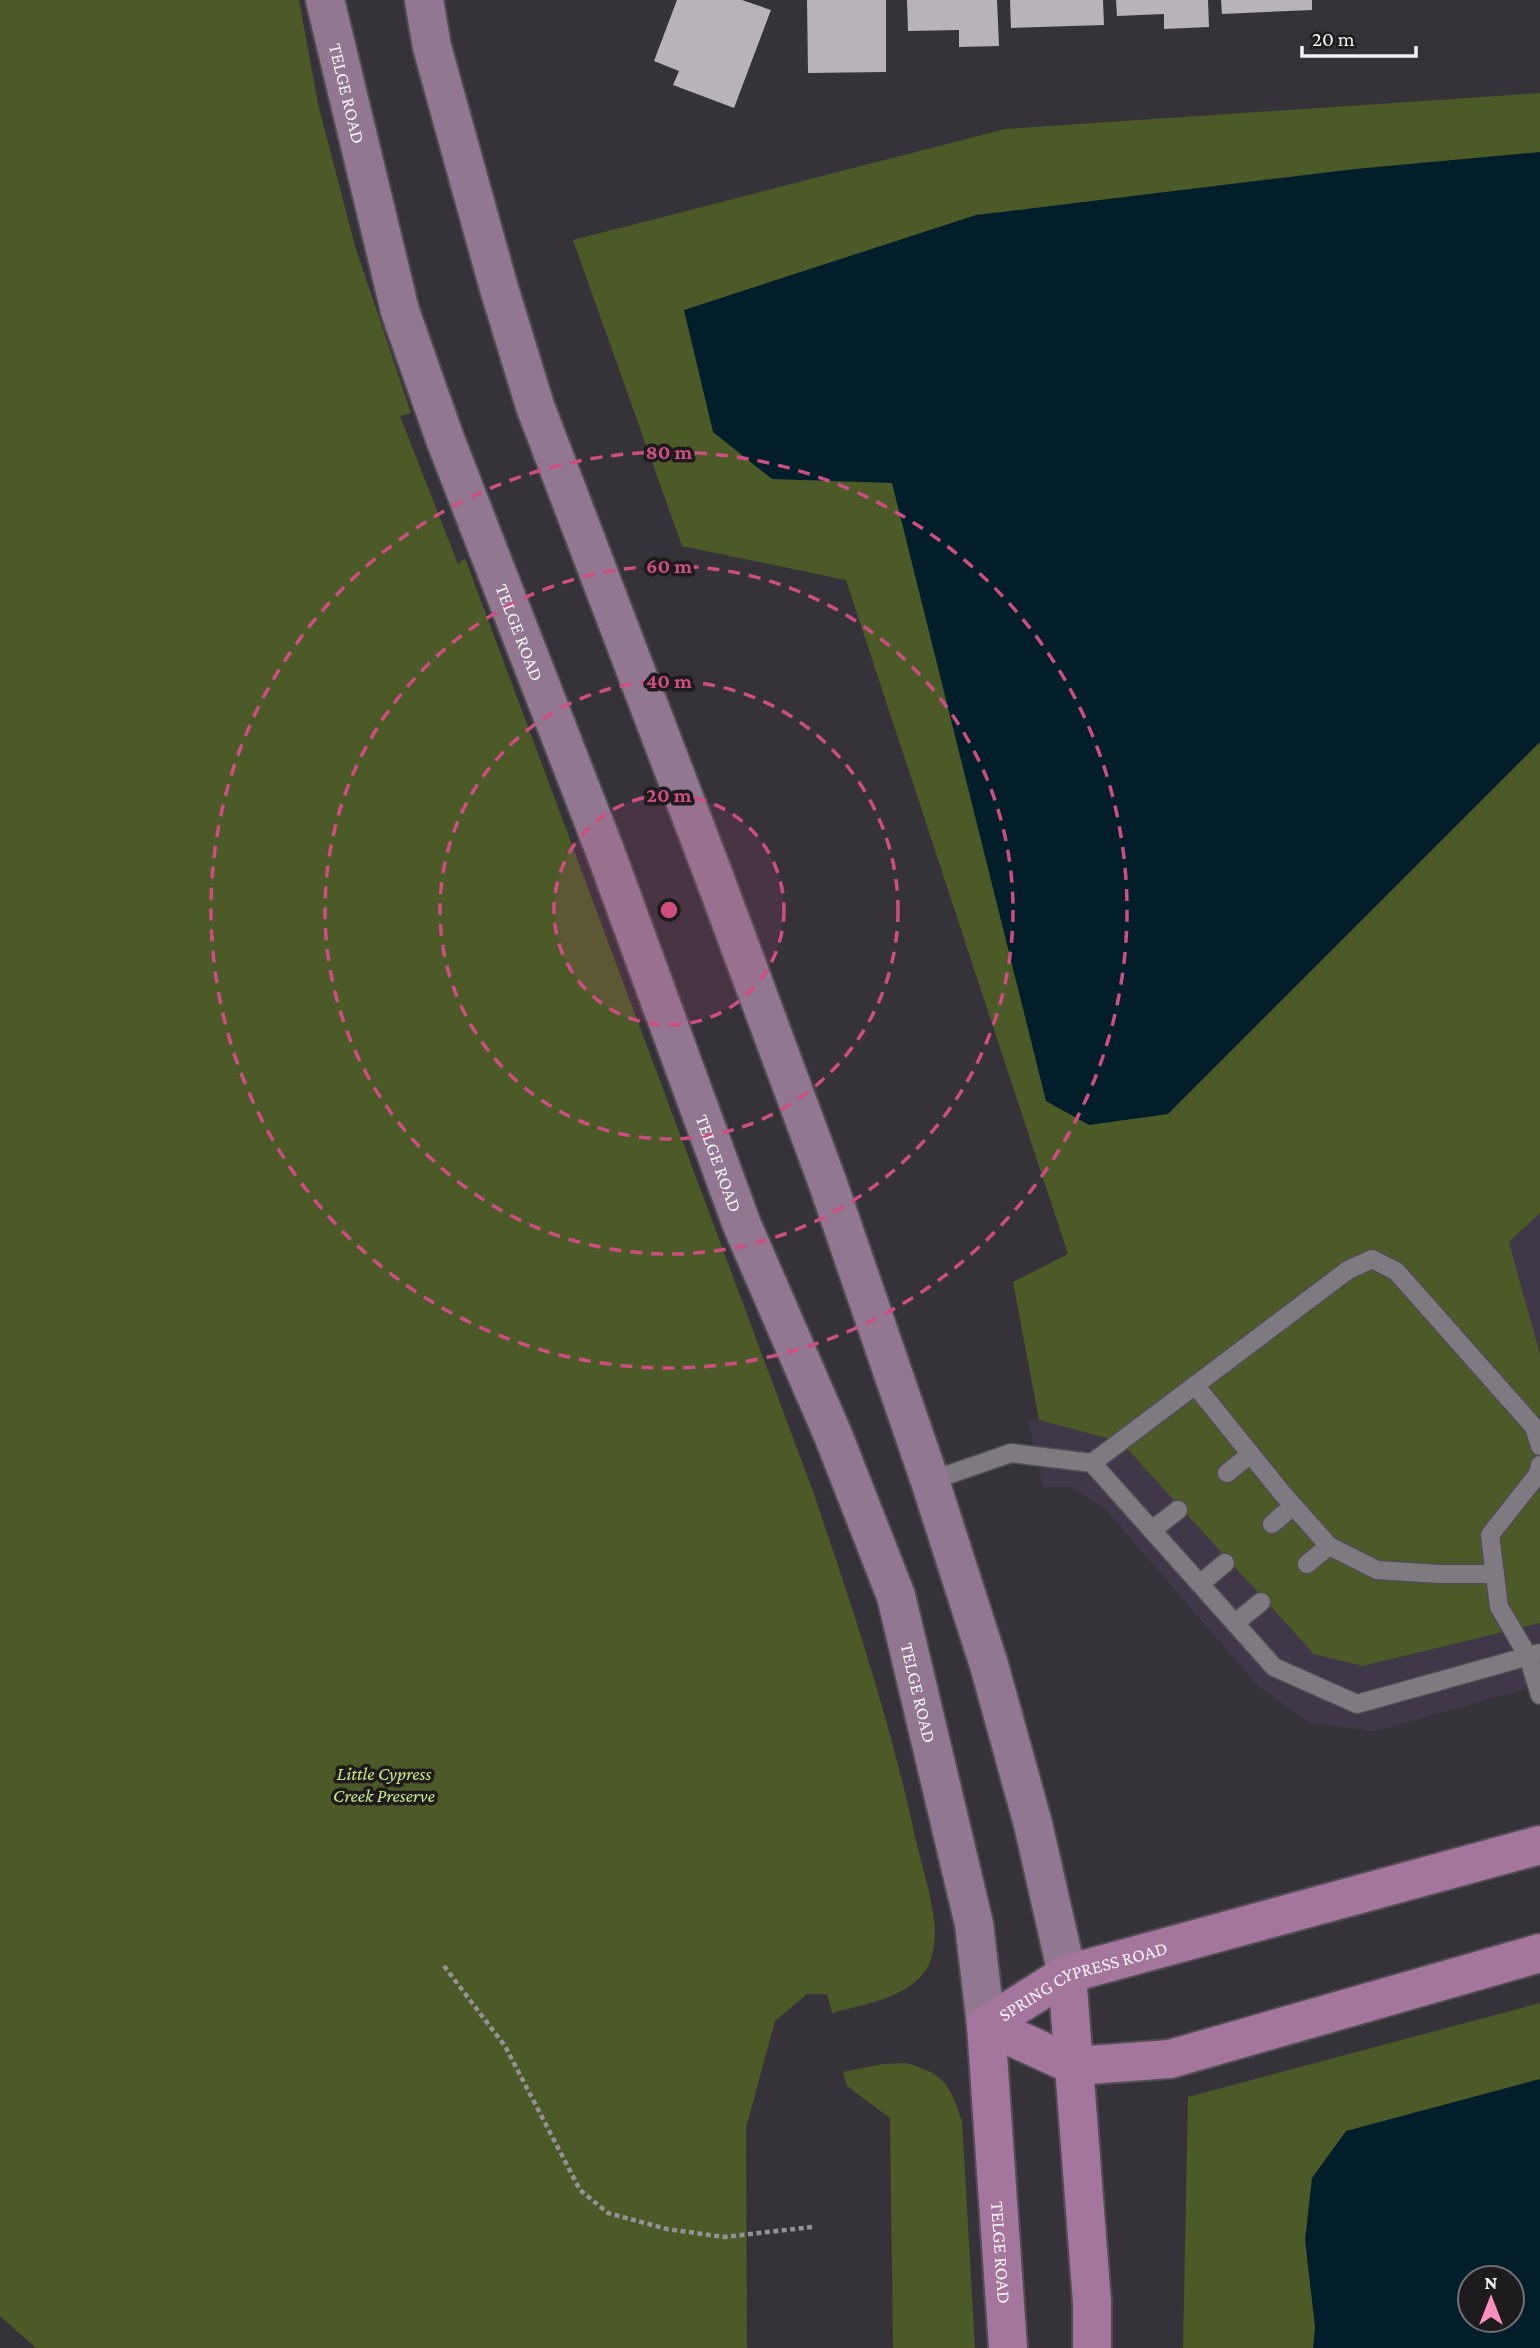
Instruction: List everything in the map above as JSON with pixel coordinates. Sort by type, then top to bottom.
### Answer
[{"type":"main road","name":"TELGE ROAD","points":[[325,0],[400,311],[445,439],[605,851],[743,1225],[833,1435],[896,1596],[974,1924],[986,2025],[1008,2348]]},
{"type":"main road","points":[[424,0],[432,47],[498,285],[535,406],[817,1154],[930,1481],[989,1665],[1033,1824],[1066,1974],[1092,2302],[1092,2348]]},
{"type":"main road","name":"SPRING CYPRESS ROAD","points":[[986,2025],[1066,1974],[1540,1844]]},
{"type":"main road","name":"SPRING CYPRESS ROAD","points":[[986,2025],[1075,2066],[1170,2059],[1540,1953]]},
{"type":"lane","points":[[1092,1463],[1348,1269],[1372,1259],[1396,1271],[1534,1427],[1540,1446]]},
{"type":"lane","points":[[1195,1385],[1329,1546],[1377,1570],[1495,1574]]},
{"type":"lane","points":[[930,1481],[1011,1453],[1092,1463],[1274,1667],[1357,1704],[1534,1655]]},
{"type":"lane","points":[[1227,1473],[1251,1454]]},
{"type":"lane","points":[[1540,1465],[1538,1474],[1490,1535],[1499,1607],[1534,1655],[1540,1695]]},
{"type":"lane","points":[[1272,1524],[1293,1506]]},
{"type":"lane","points":[[1152,1530],[1178,1510]]},
{"type":"lane","points":[[1307,1564],[1329,1546]]},
{"type":"lane","points":[[1200,1584],[1225,1563]]},
{"type":"lane","points":[[1235,1623],[1261,1602]]},
{"type":"path","points":[[444,1966],[505,2046],[580,2190],[608,2213],[667,2229],[724,2237],[812,2227]]},
{"type":"shaded area","points":[[1540,1213],[1540,1354],[1509,1242]]},
{"type":"shaded area","points":[[1039,1420],[1121,1442],[1364,1666],[1540,1623],[1540,1685],[1375,1731],[1309,1723],[1257,1685],[1105,1509],[1071,1487],[1043,1487],[1028,1421]]},
{"type":"green space","name":"Little Cypress Creek Preserve","points":[[0,0],[299,0],[318,104],[355,246],[411,413],[400,416],[458,564],[465,558],[814,1494],[857,1623],[895,1753],[927,1885],[934,1919],[934,1945],[926,1970],[907,1988],[896,1994],[832,2013],[827,1994],[807,1994],[775,2021],[746,2128],[747,2348],[36,2348],[0,2316]]},
{"type":"green space","points":[[1540,93],[1540,1213],[1509,1242],[1540,1354],[1540,1623],[1363,1666],[1314,1654],[1121,1442],[1039,1420],[1013,1282],[1068,1254],[846,580],[682,546],[573,240],[1005,129]]},
{"type":"green space","points":[[1540,2003],[1540,2348],[1183,2348],[1188,2097]]},
{"type":"green space","points":[[906,2063],[937,2076],[944,2082],[962,2121],[975,2348],[893,2348],[890,2118],[847,2086],[843,2072],[883,2064]]},
{"type":"water","points":[[1540,152],[1540,742],[1168,1114],[1089,1125],[1046,1101],[892,483],[772,479],[713,432],[684,310],[976,215],[1355,169]]},
{"type":"water","points":[[1540,2079],[1540,2348],[1313,2348],[1315,2327],[1305,2240],[1312,2178],[1346,2131]]},
{"type":"building","points":[[677,0],[742,0],[771,10],[734,108],[673,85],[679,71],[654,61]]},
{"type":"building","points":[[807,0],[886,0],[886,72],[808,73]]},
{"type":"building","points":[[907,0],[997,0],[999,46],[959,47],[959,30],[908,31]]},
{"type":"building","points":[[1010,0],[1103,0],[1104,25],[1011,28]]},
{"type":"building","points":[[1116,0],[1208,0],[1209,27],[1164,29],[1164,14],[1117,16]]},
{"type":"building","points":[[1221,0],[1312,0],[1312,10],[1222,14]]}]
